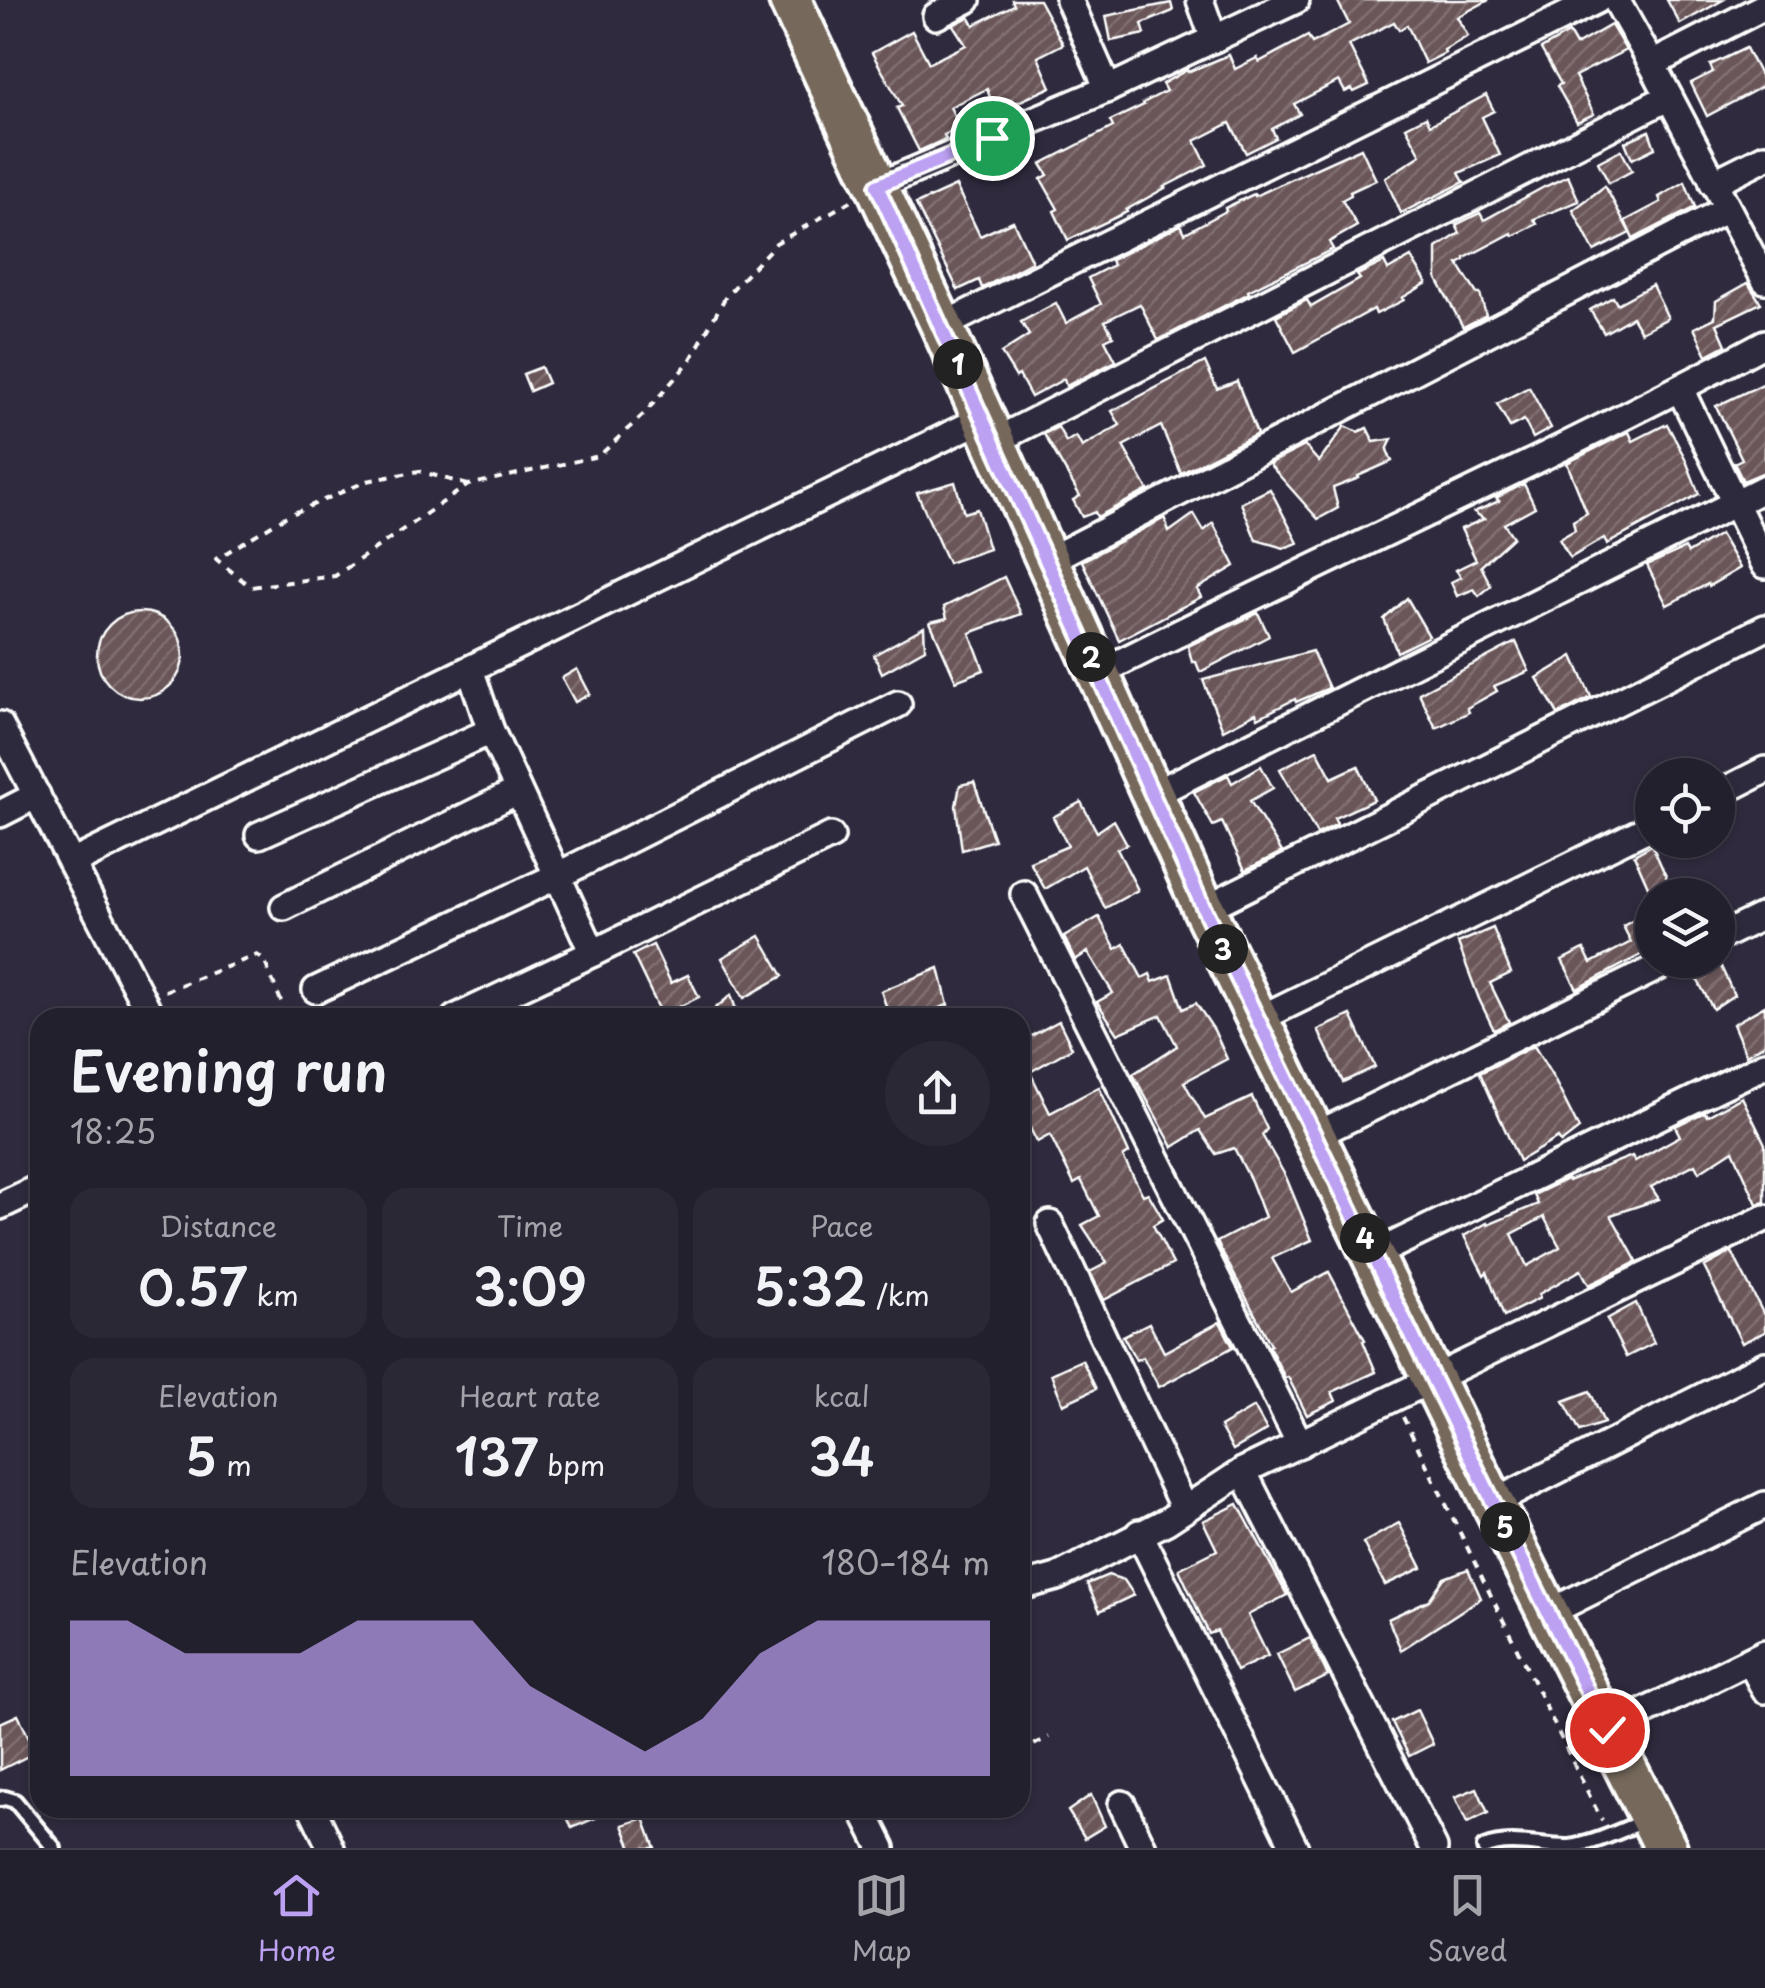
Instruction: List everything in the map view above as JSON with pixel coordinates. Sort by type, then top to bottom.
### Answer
[{"type":"main road","points":[[790,0],[942,326],[1204,909],[1658,1833]]},
{"type":"street","points":[[936,16],[966,0]]},
{"type":"street","points":[[1069,0],[1108,89]]},
{"type":"street","points":[[1200,0],[1214,40]]},
{"type":"street","points":[[877,186],[1108,89],[1296,0]]},
{"type":"street","points":[[942,326],[1598,0]]},
{"type":"street","points":[[1616,0],[1765,280]]},
{"type":"street","points":[[1652,64],[1765,6]]},
{"type":"street","points":[[72,863],[470,669],[988,430],[1669,97]]},
{"type":"street","points":[[1714,183],[1765,157]]},
{"type":"street","points":[[1047,561],[1726,209]]},
{"type":"street","points":[[1098,673],[1680,389],[1765,343]]},
{"type":"street","points":[[1680,389],[1765,564]]},
{"type":"street","points":[[1152,794],[1765,488]]},
{"type":"street","points":[[1204,909],[1765,628]]},
{"type":"street","points":[[470,669],[491,731],[594,953]]},
{"type":"street","points":[[316,990],[558,876],[898,704]]},
{"type":"street","points":[[0,725],[147,1008]]},
{"type":"street","points":[[259,835],[491,731]]},
{"type":"street","points":[[1735,785],[1765,770]]},
{"type":"street","points":[[284,907],[518,791]]},
{"type":"street","points":[[0,814],[37,795]]},
{"type":"street","points":[[1257,1020],[1635,834]]},
{"type":"street","points":[[477,1008],[831,836]]},
{"type":"street","points":[[1024,894],[1300,1444]]},
{"type":"street","points":[[1735,930],[1765,915]]},
{"type":"street","points":[[1314,1136],[1636,978]]},
{"type":"street","points":[[1373,1254],[1765,1065]]},
{"type":"street","points":[[0,1206],[30,1198]]},
{"type":"street","points":[[1030,1578],[1070,1571],[1167,1521],[1243,1471],[1765,1218]]},
{"type":"street","points":[[1050,1224],[1184,1510]]},
{"type":"street","points":[[1493,1502],[1765,1365]]},
{"type":"street","points":[[1243,1471],[1434,1848]]},
{"type":"street","points":[[1548,1613],[1765,1505]]},
{"type":"street","points":[[1140,1533],[1295,1848]]},
{"type":"street","points":[[1607,1730],[1757,1657],[1765,1690]]},
{"type":"street","points":[[1122,1804],[1143,1848]]},
{"type":"street","points":[[317,1818],[332,1848]]},
{"type":"street","points":[[867,1818],[882,1848]]},
{"type":"lane","points":[[0,1799],[15,1801],[54,1848]]},
{"type":"lane","points":[[1484,1848],[1500,1843],[1569,1847],[1609,1835],[1658,1833]]},
{"type":"path","points":[[468,485],[420,471],[367,481],[286,517],[216,559],[251,587],[334,576],[468,485],[599,456],[644,414],[690,361],[726,296],[776,242],[877,186]]},
{"type":"path","points":[[150,1008],[256,955],[264,960],[284,1008]]},
{"type":"path","points":[[1394,1399],[1609,1835]]},
{"type":"path","points":[[1030,1747],[1049,1737]]},
{"type":"building","points":[[1012,0],[1039,0],[1063,44],[1038,57],[1051,87],[1014,104],[1011,99],[993,106],[987,89],[950,107],[960,127],[944,135],[946,139],[919,151],[897,108],[902,106],[872,53],[912,31],[929,63],[966,45],[953,25],[969,17],[974,25],[1014,5]]},
{"type":"building","points":[[1337,0],[1489,0],[1457,17],[1468,36],[1425,63],[1407,25],[1399,30],[1394,22],[1349,45],[1369,85],[1345,92],[1339,81],[1294,104],[1300,114],[1272,129],[1276,138],[1246,153],[1230,123],[1195,141],[1207,165],[1127,212],[1068,240],[1054,211],[1058,209],[1041,179],[1048,175],[1041,164],[1113,127],[1110,121],[1166,91],[1162,84],[1187,70],[1229,55],[1235,69],[1257,58],[1259,62],[1308,36],[1312,43],[1349,24]]},
{"type":"building","points":[[1667,0],[1723,0],[1680,24]]},
{"type":"building","points":[[1171,3],[1173,11],[1142,24],[1145,34],[1111,41],[1106,16]]},
{"type":"building","points":[[1611,25],[1626,50],[1575,76],[1594,114],[1577,122],[1541,49],[1569,33],[1576,45]]},
{"type":"building","points":[[1746,48],[1765,85],[1707,116],[1691,83],[1713,72],[1710,65]]},
{"type":"building","points":[[1486,95],[1494,111],[1482,117],[1500,155],[1459,173],[1464,182],[1401,213],[1385,178],[1421,155],[1406,127],[1426,117],[1430,125]]},
{"type":"building","points":[[1649,131],[1655,148],[1632,159],[1625,142]]},
{"type":"building","points":[[1361,148],[1376,180],[1342,200],[1357,226],[1329,242],[1333,249],[1158,340],[1140,304],[1105,321],[1113,336],[1105,340],[1116,361],[1066,386],[1064,379],[1031,397],[1001,353],[1029,335],[1021,322],[1056,303],[1066,323],[1101,304],[1088,278],[1113,265],[1111,260],[1181,225],[1185,233],[1226,211],[1225,208]]},
{"type":"building","points":[[1621,150],[1632,171],[1609,183],[1598,162]]},
{"type":"building","points":[[1568,176],[1579,201],[1534,219],[1537,224],[1513,236],[1512,233],[1458,264],[1480,294],[1486,315],[1463,327],[1437,279],[1437,248],[1460,233],[1456,225],[1480,213],[1484,220]]},
{"type":"building","points":[[1685,182],[1695,207],[1633,239],[1625,221],[1661,202],[1659,197]]},
{"type":"building","points":[[956,186],[980,236],[1013,221],[1032,262],[982,288],[979,280],[958,290],[916,204]]},
{"type":"building","points":[[1605,186],[1630,233],[1594,251],[1573,210]]},
{"type":"building","points":[[1411,257],[1427,283],[1404,300],[1376,314],[1374,309],[1295,352],[1276,316],[1307,300],[1311,307],[1360,279],[1357,275],[1384,262],[1388,270]]},
{"type":"building","points":[[1748,283],[1761,303],[1717,324],[1726,345],[1707,355],[1694,328],[1715,318],[1716,301]]},
{"type":"building","points":[[1652,285],[1668,318],[1641,332],[1632,317],[1604,333],[1590,310],[1613,297],[1617,304]]},
{"type":"building","points":[[1205,362],[1217,389],[1237,381],[1257,434],[1181,473],[1161,426],[1123,446],[1148,490],[1097,517],[1095,512],[1082,517],[1073,500],[1080,496],[1044,434],[1058,427],[1066,442],[1076,436],[1082,447],[1120,425],[1112,411]]},
{"type":"building","points":[[541,367],[548,383],[530,391],[523,374]]},
{"type":"building","points":[[1765,383],[1765,472],[1743,481],[1734,463],[1742,459],[1716,406]]},
{"type":"building","points":[[1529,387],[1551,428],[1533,438],[1524,420],[1510,427],[1497,404]]},
{"type":"building","points":[[1667,424],[1699,494],[1607,544],[1604,538],[1570,558],[1559,539],[1575,530],[1573,521],[1587,513],[1567,463],[1629,432],[1633,441]]},
{"type":"building","points":[[1345,426],[1358,432],[1367,428],[1374,442],[1392,439],[1387,450],[1392,461],[1333,488],[1338,508],[1318,519],[1269,464],[1305,446],[1319,462]]},
{"type":"building","points":[[955,482],[964,513],[977,509],[989,549],[948,563],[917,493]]},
{"type":"building","points":[[1524,484],[1535,507],[1504,524],[1513,537],[1481,566],[1491,586],[1479,596],[1474,589],[1457,596],[1451,582],[1461,577],[1456,570],[1476,560],[1461,529],[1484,519],[1474,512]]},
{"type":"building","points":[[1270,489],[1298,543],[1284,548],[1256,540],[1241,503]]},
{"type":"building","points":[[1194,514],[1204,531],[1213,523],[1235,566],[1197,589],[1201,597],[1119,640],[1082,561],[1165,518],[1169,532]]},
{"type":"building","points":[[1720,534],[1740,568],[1667,605],[1647,565],[1685,548],[1688,553]]},
{"type":"building","points":[[1004,577],[1021,614],[970,633],[984,670],[956,681],[930,622],[947,618],[944,607]]},
{"type":"building","points":[[1407,598],[1429,636],[1397,652],[1384,619]]},
{"type":"building","points":[[140,612],[164,619],[176,631],[183,655],[176,679],[164,691],[140,698],[116,691],[104,679],[97,655],[104,631],[116,619]]},
{"type":"building","points":[[1258,613],[1269,636],[1200,672],[1196,662],[1192,662],[1188,646]]},
{"type":"building","points":[[924,627],[925,649],[882,673],[874,655]]},
{"type":"building","points":[[1516,642],[1529,671],[1494,686],[1497,691],[1467,708],[1469,712],[1436,728],[1419,693]]},
{"type":"building","points":[[1312,651],[1329,688],[1296,702],[1295,699],[1258,718],[1256,713],[1223,730],[1203,680]]},
{"type":"building","points":[[1573,656],[1591,697],[1558,714],[1537,678]]},
{"type":"building","points":[[577,669],[590,694],[575,702],[562,678]]},
{"type":"building","points":[[1317,750],[1332,778],[1358,766],[1374,800],[1334,818],[1337,824],[1317,834],[1280,769]]},
{"type":"building","points":[[1261,766],[1273,788],[1250,801],[1282,852],[1245,870],[1222,822],[1213,826],[1194,792],[1228,775],[1232,783]]},
{"type":"building","points":[[974,782],[994,840],[962,850],[956,806],[960,785]]},
{"type":"building","points":[[1081,802],[1097,832],[1114,820],[1127,844],[1117,849],[1138,890],[1105,908],[1084,866],[1045,889],[1030,862],[1068,846],[1053,817]]},
{"type":"building","points":[[1635,858],[1658,858],[1667,878],[1644,878]]},
{"type":"building","points":[[1099,917],[1116,949],[1124,944],[1142,978],[1150,974],[1153,982],[1171,975],[1183,1009],[1196,1003],[1214,1030],[1227,1059],[1184,1082],[1205,1119],[1252,1097],[1267,1129],[1262,1135],[1286,1177],[1312,1240],[1272,1258],[1291,1292],[1329,1272],[1365,1340],[1376,1372],[1332,1392],[1336,1401],[1307,1415],[1217,1242],[1265,1217],[1251,1181],[1234,1148],[1216,1154],[1200,1130],[1173,1147],[1133,1074],[1177,1046],[1161,1015],[1118,1034],[1097,1002],[1113,993],[1088,952],[1075,960],[1064,937]]},
{"type":"building","points":[[1635,919],[1635,958],[1577,989],[1562,960],[1584,949],[1591,963],[1631,942],[1623,926]]},
{"type":"building","points":[[1493,928],[1511,973],[1490,983],[1509,1022],[1494,1030],[1458,943]]},
{"type":"building","points":[[760,936],[783,976],[744,998],[722,958]]},
{"type":"building","points":[[653,945],[671,983],[688,975],[699,997],[676,1008],[659,1008],[633,955]]},
{"type":"building","points":[[939,968],[948,1005],[887,1008],[881,991]]},
{"type":"building","points":[[1696,978],[1726,978],[1734,995],[1713,1009]]},
{"type":"building","points":[[731,995],[736,1008],[716,1008]]},
{"type":"building","points":[[1765,1006],[1765,1044],[1746,1055],[1733,1024]]},
{"type":"building","points":[[1351,1015],[1375,1067],[1343,1082],[1318,1030]]},
{"type":"building","points":[[1059,1021],[1072,1048],[1030,1072],[1030,1037]]},
{"type":"building","points":[[1534,1046],[1579,1129],[1561,1143],[1558,1138],[1519,1161],[1480,1073]]},
{"type":"building","points":[[1030,1072],[1050,1113],[1099,1087],[1129,1153],[1123,1157],[1143,1195],[1148,1193],[1163,1219],[1153,1225],[1173,1264],[1104,1300],[1090,1272],[1107,1263],[1082,1225],[1099,1216],[1081,1180],[1074,1184],[1050,1135],[1037,1142],[1030,1128]]},
{"type":"building","points":[[1742,1097],[1765,1144],[1765,1202],[1757,1204],[1733,1150],[1699,1172],[1695,1164],[1651,1187],[1659,1199],[1611,1215],[1637,1262],[1589,1285],[1581,1270],[1539,1294],[1540,1298],[1504,1316],[1487,1272],[1484,1275],[1464,1236],[1538,1204],[1534,1195],[1567,1179],[1632,1156],[1635,1161],[1680,1136],[1675,1126],[1705,1112],[1707,1116]],"holes":[[[1544,1217],[1560,1247],[1527,1266],[1512,1234]]]},
{"type":"building","points":[[1732,1252],[1765,1317],[1765,1332],[1742,1343],[1704,1267]]},
{"type":"building","points":[[1636,1303],[1654,1343],[1626,1357],[1607,1319]]},
{"type":"building","points":[[1220,1322],[1233,1347],[1159,1387],[1143,1357],[1136,1360],[1123,1336],[1149,1323],[1164,1352]]},
{"type":"building","points":[[1082,1360],[1096,1389],[1063,1404],[1051,1374]]},
{"type":"building","points":[[1590,1391],[1604,1423],[1580,1431],[1564,1401]]},
{"type":"building","points":[[1254,1407],[1267,1430],[1233,1450],[1220,1427]]},
{"type":"building","points":[[1238,1504],[1287,1595],[1248,1615],[1268,1656],[1236,1671],[1217,1631],[1209,1634],[1179,1569],[1217,1550],[1203,1521]]},
{"type":"building","points":[[1399,1523],[1422,1568],[1385,1585],[1363,1543]]},
{"type":"building","points":[[1468,1569],[1481,1598],[1401,1650],[1388,1619],[1429,1600],[1444,1578]]},
{"type":"building","points":[[1108,1575],[1124,1580],[1134,1595],[1100,1611],[1087,1584]]},
{"type":"building","points":[[1310,1638],[1328,1676],[1295,1692],[1277,1654]]},
{"type":"building","points":[[1417,1710],[1433,1744],[1409,1756],[1392,1722]]},
{"type":"building","points":[[18,1715],[30,1740],[30,1755],[0,1770],[0,1723]]},
{"type":"building","points":[[1477,1788],[1488,1813],[1467,1823],[1455,1797]]},
{"type":"building","points":[[1091,1795],[1105,1826],[1085,1838],[1068,1811]]},
{"type":"building","points":[[568,1818],[595,1818],[572,1828]]},
{"type":"building","points":[[644,1818],[655,1848],[632,1848],[623,1825]]},
{"type":"route","points":[[992,138],[877,186],[1204,909],[1607,1730]]}]
